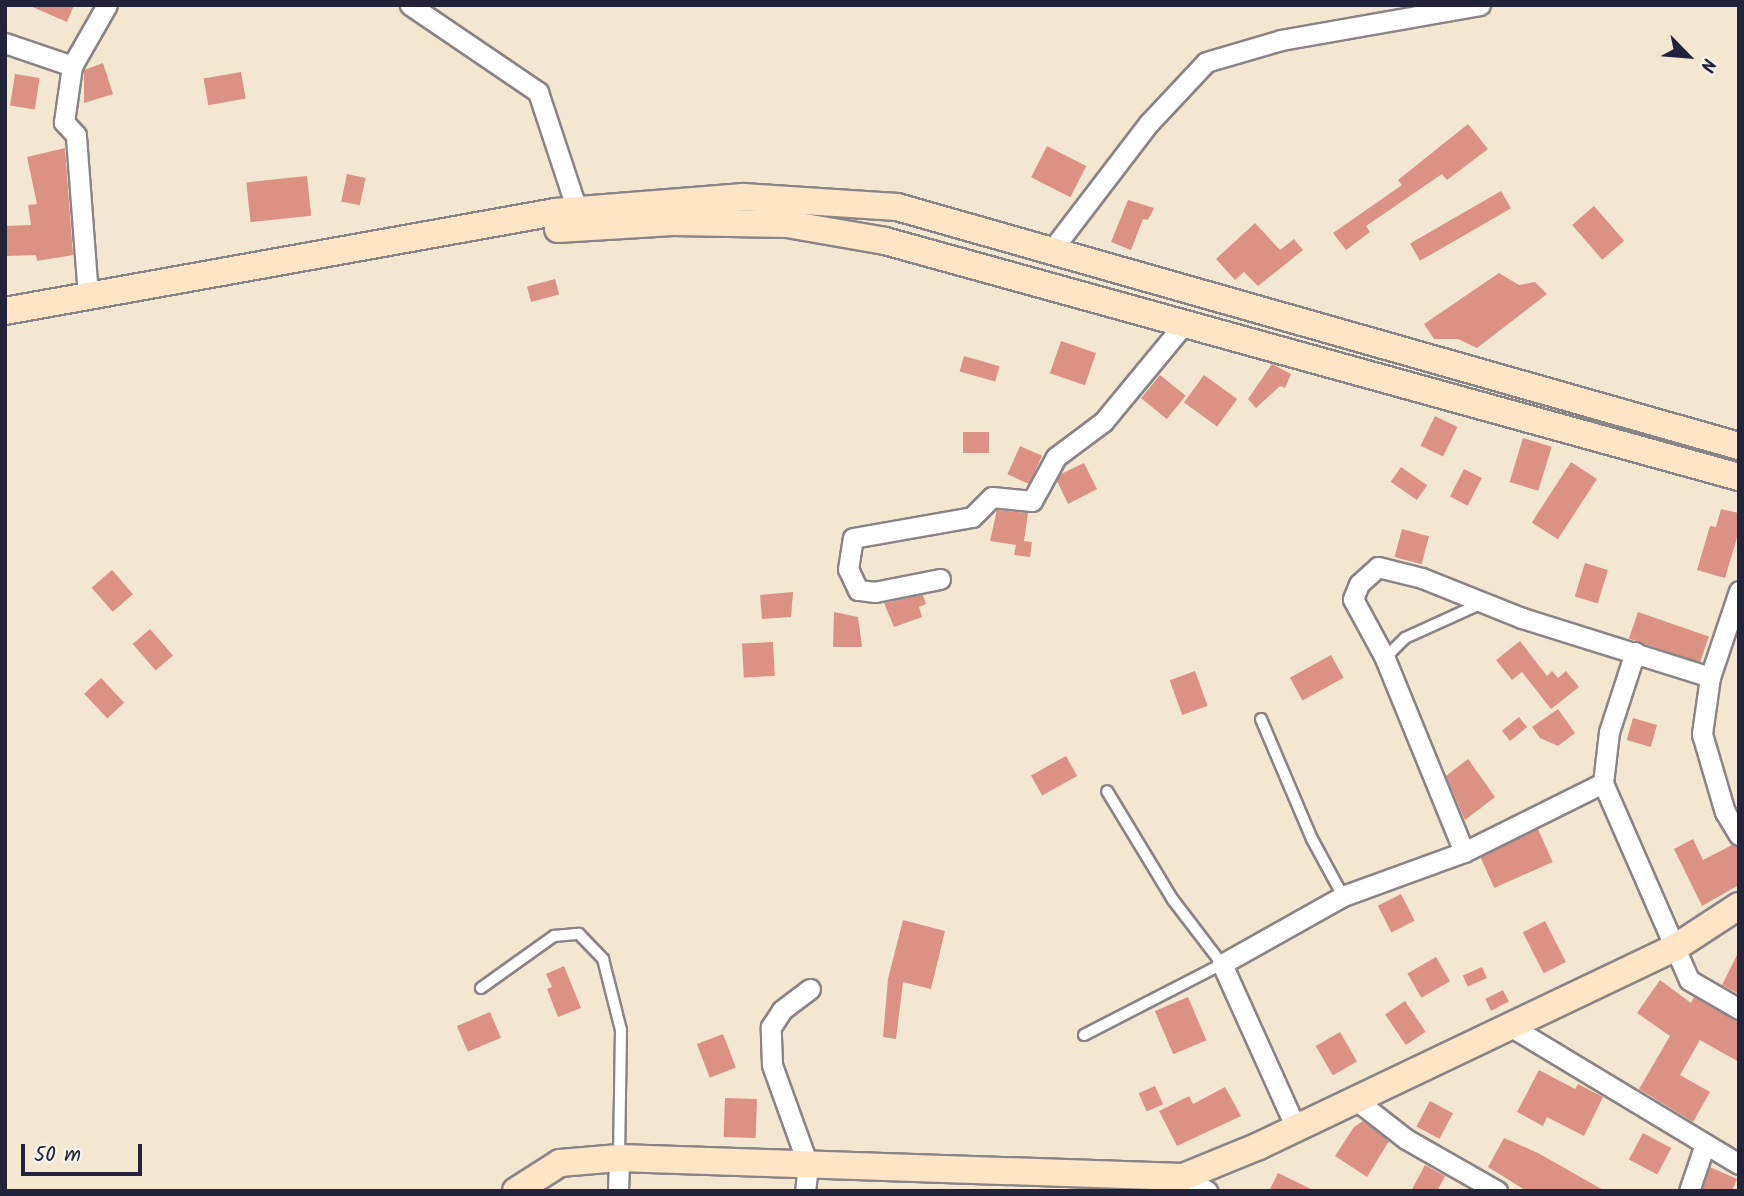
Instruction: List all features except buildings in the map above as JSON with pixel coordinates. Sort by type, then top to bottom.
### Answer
[{"type":"main road","points":[[5,311],[577,210],[743,197],[897,207],[1739,446]]},
{"type":"main road","points":[[399,240],[673,222],[787,224],[885,241],[1739,477]]},
{"type":"main road","points":[[516,1191],[560,1163],[619,1158],[806,1178],[1074,1183],[1183,1177],[1296,1128],[1676,947],[1738,908]]},
{"type":"street","points":[[88,296],[76,135],[64,122],[72,66],[107,5]]},
{"type":"street","points":[[410,5],[538,92],[577,210]]},
{"type":"street","points":[[1051,251],[1149,123],[1206,62],[1281,40],[1469,6]]},
{"type":"street","points":[[5,44],[72,66]]},
{"type":"street","points":[[940,579],[875,592],[858,590],[848,569],[853,538],[972,517],[992,497],[1032,501],[1056,457],[1103,422],[1184,324]]},
{"type":"street","points":[[1464,852],[1385,658],[1353,599],[1359,584],[1378,567],[1422,578],[1522,618],[1710,677]]},
{"type":"street","points":[[1739,591],[1732,636],[1710,677],[1702,734],[1725,811],[1739,835]]},
{"type":"street","points":[[1634,652],[1609,732],[1602,783],[1689,980],[1739,1009]]},
{"type":"street","points":[[1296,1128],[1222,964],[1343,896],[1464,852],[1602,783]]},
{"type":"street","points":[[806,1178],[772,1065],[771,1027],[782,1010],[810,989]]},
{"type":"street","points":[[1510,1026],[1739,1164]]},
{"type":"street","points":[[1356,1100],[1406,1139],[1496,1191]]},
{"type":"street","points":[[1689,1191],[1705,1144]]},
{"type":"street","points":[[618,1191],[619,1158]]},
{"type":"street","points":[[1183,1177],[1207,1191]]},
{"type":"lane","points":[[1385,658],[1405,638],[1486,602]]},
{"type":"lane","points":[[1261,719],[1312,839],[1343,896]]},
{"type":"lane","points":[[1084,1035],[1222,964],[1173,900],[1107,792]]},
{"type":"lane","points":[[481,988],[554,936],[579,934],[603,960],[621,1030],[619,1158]]}]
